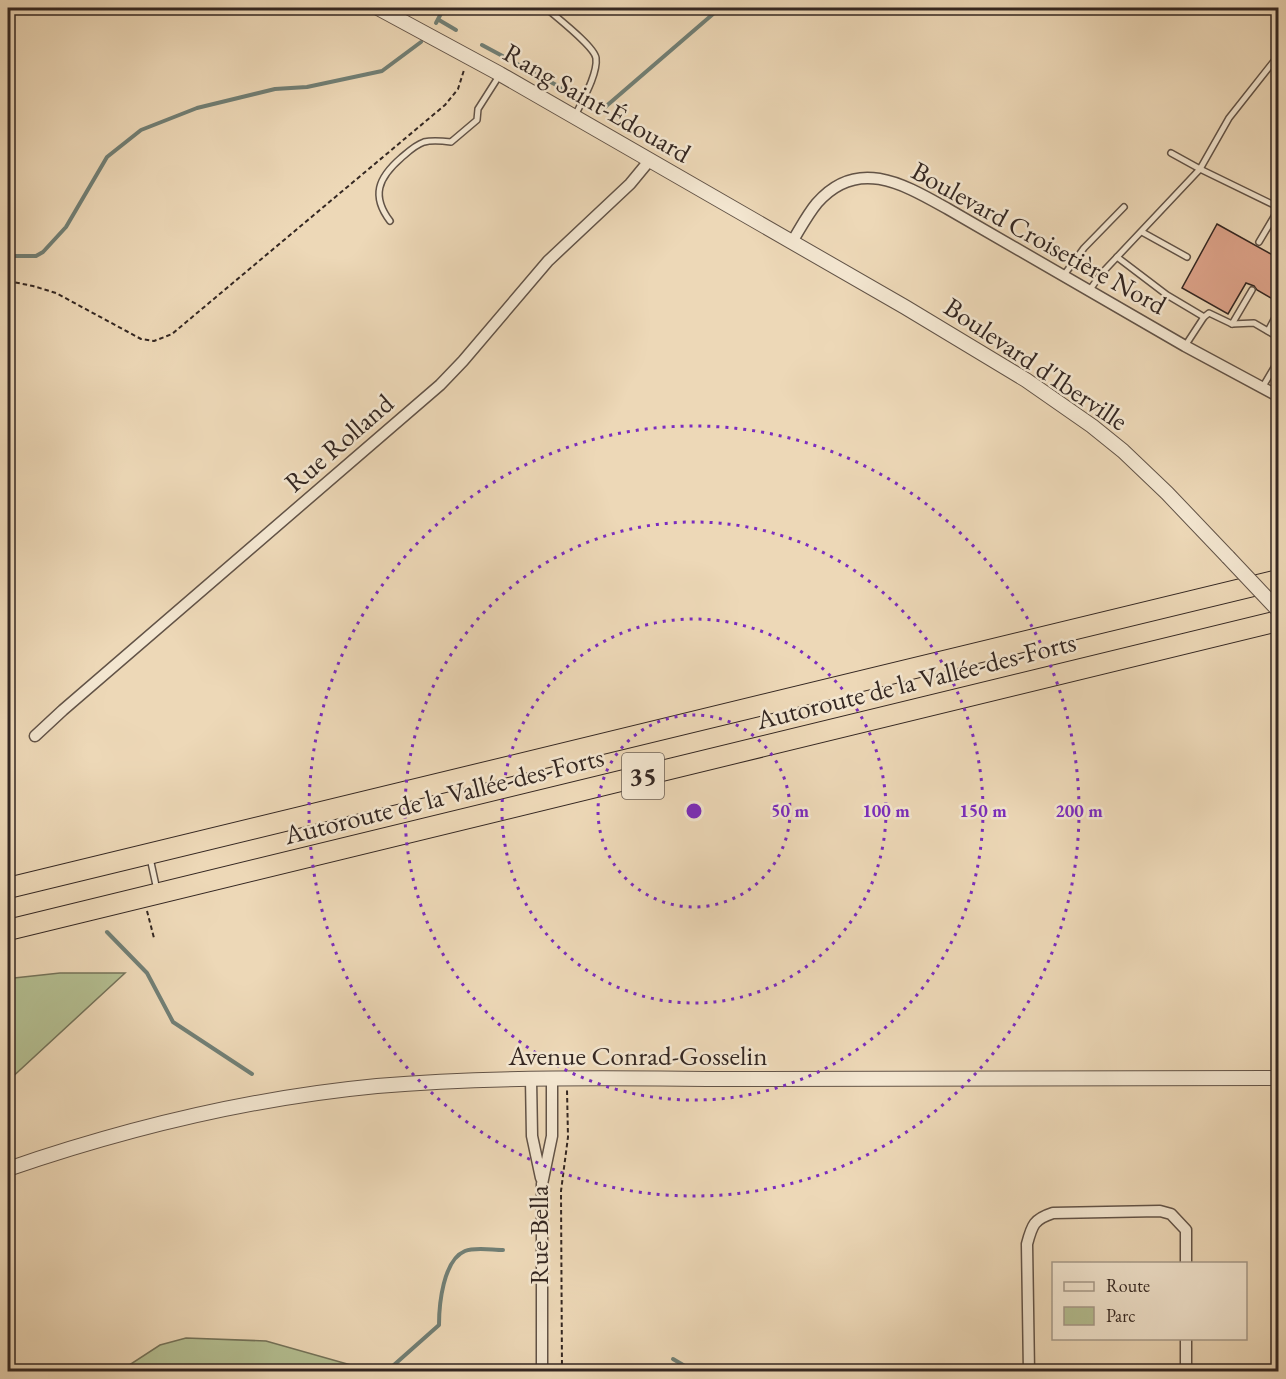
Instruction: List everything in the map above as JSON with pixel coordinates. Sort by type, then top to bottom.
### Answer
[{"type":"highway","name":"Autoroute de la Vallée-des-Forts","points":[[8,888],[1278,580]]},
{"type":"highway","name":"Autoroute de la Vallée-des-Forts","points":[[8,930],[1278,621]]},
{"type":"street","name":"Rang Saint-Édouard","points":[[378,8],[500,74],[792,242]]},
{"type":"street","name":"Rue Rolland","points":[[35,736],[440,385],[548,261],[630,184],[649,161]]},
{"type":"street","name":"Boulevard Croisetière Nord","points":[[792,242],[812,210],[828,193],[850,181],[880,178],[912,189],[1185,346],[1278,396]]},
{"type":"street","name":"Boulevard d'Iberville","points":[[792,242],[1014,372],[1065,406],[1108,439],[1151,477],[1278,610]]},
{"type":"street","name":"Avenue Conrad-Gosselin","points":[[8,1168],[152,1125],[276,1100],[389,1086],[531,1079],[1278,1078]]},
{"type":"street","name":"Rue Bella","points":[[531,1079],[532,1136],[542,1184]]},
{"type":"street","name":"Rue Bella","points":[[542,1371],[542,1184],[552,1136],[552,1079]]},
{"type":"street","points":[[1029,1371],[1027,1244],[1031,1228],[1040,1217],[1053,1213],[1160,1211],[1171,1214],[1186,1230],[1186,1262]]},
{"type":"street","points":[[1186,1340],[1186,1371]]},
{"type":"lane","points":[[546,8],[595,54],[596,60],[590,84],[575,117]]},
{"type":"lane","points":[[1089,291],[1101,274],[1200,169],[1229,118],[1278,56]]},
{"type":"lane","points":[[390,221],[379,202],[385,172],[419,144],[426,141],[452,142],[477,120],[478,110],[500,74]]},
{"type":"lane","points":[[1171,153],[1278,209],[1258,242]]},
{"type":"lane","points":[[1064,276],[1084,248],[1124,207]]},
{"type":"lane","points":[[1142,232],[1187,257]]},
{"type":"lane","points":[[1117,257],[1167,295],[1203,317]]},
{"type":"lane","points":[[1232,324],[1252,290]]},
{"type":"lane","points":[[1268,331],[1278,312]]},
{"type":"lane","points":[[1185,346],[1203,317],[1212,313],[1232,324],[1254,323],[1278,337]]},
{"type":"lane","points":[[1262,388],[1278,361]]},
{"type":"lane","points":[[148,853],[151,895]]},
{"type":"path","points":[[8,281],[56,293],[141,339],[154,341],[172,334],[445,105],[458,89],[464,72],[465,55]]},
{"type":"path","points":[[151,895],[154,938]]},
{"type":"path","name":"Rue Bella","points":[[562,1371],[561,1191],[568,1137],[566,1100]]},
{"type":"green space","points":[[60,973],[125,973],[8,1081],[8,981],[14,978]]},
{"type":"green space","points":[[186,1338],[266,1341],[372,1371],[120,1371],[160,1345]]},
{"type":"building","points":[[1217,224],[1278,258],[1278,302],[1246,283],[1228,314],[1182,288]]},
{"type":"waterway","points":[[436,23],[444,8]]},
{"type":"waterway","points":[[596,106],[604,108],[720,8]]},
{"type":"waterway","points":[[439,20],[456,30]]},
{"type":"waterway","points":[[8,256],[36,256],[43,252],[66,227],[107,157],[141,130],[197,108],[275,89],[307,87],[382,71],[421,42]]},
{"type":"waterway","points":[[482,45],[571,93]]},
{"type":"waterway","points":[[107,932],[147,973],[173,1022],[252,1074]]},
{"type":"waterway","points":[[386,1372],[439,1325],[440,1306],[447,1273],[458,1256],[474,1249],[503,1250]]},
{"type":"waterway","points":[[673,1359],[695,1372]]}]
